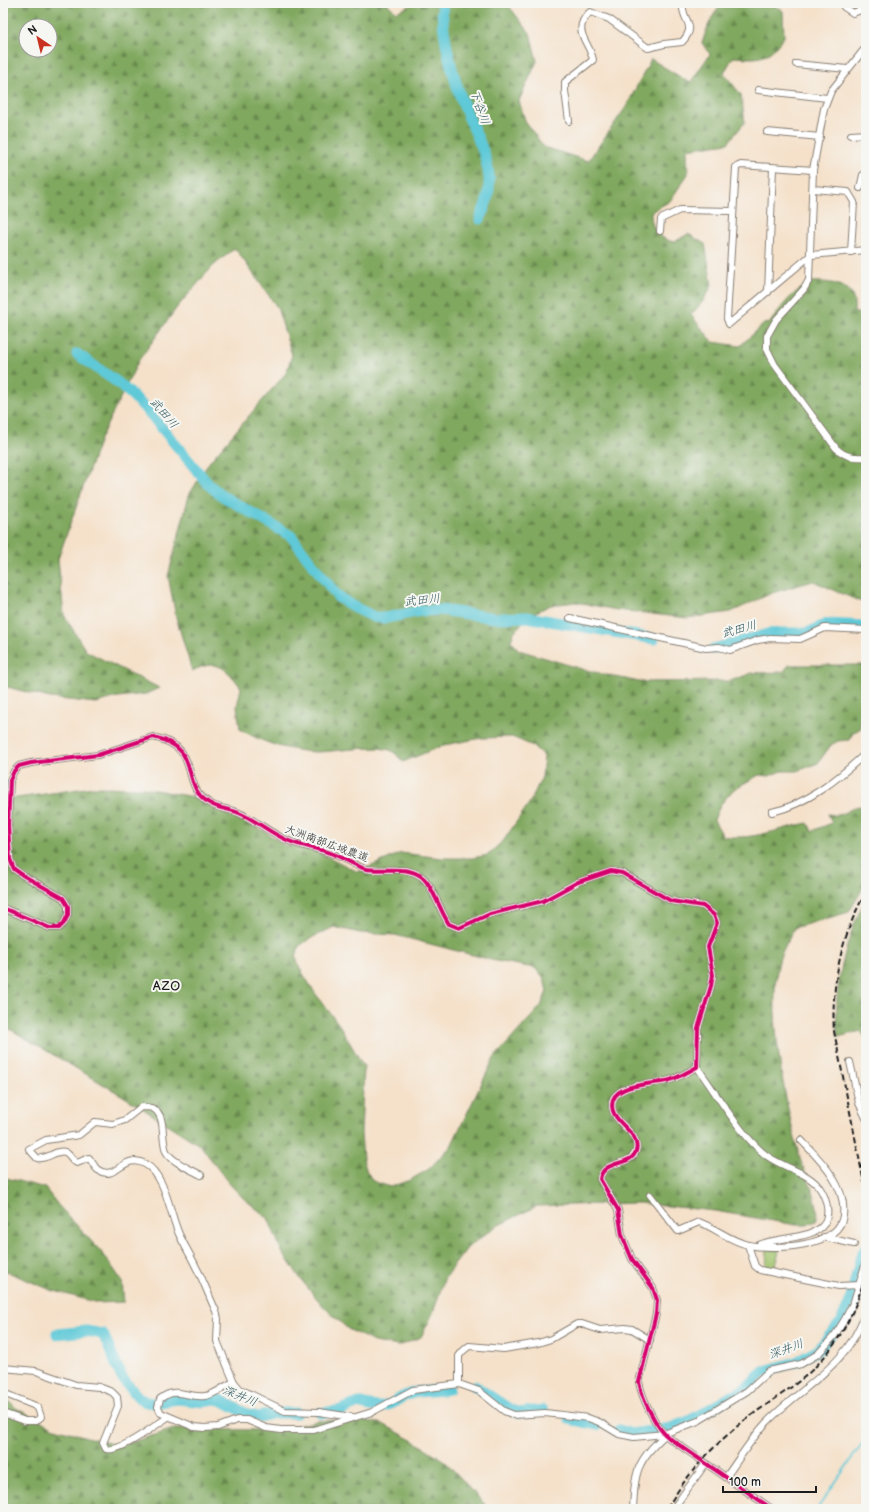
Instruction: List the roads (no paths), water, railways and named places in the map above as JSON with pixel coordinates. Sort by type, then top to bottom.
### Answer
[{"type":"street","points":[[569,121],[564,91],[565,82],[593,60],[581,34],[583,21],[587,15],[590,12],[609,19],[648,48],[682,42],[685,39],[690,31],[684,12],[683,3]]},
{"type":"street","points":[[842,3],[844,7],[853,13],[866,8]]},
{"type":"street","points":[[866,47],[846,69],[827,98],[814,170],[809,280],[804,289],[776,320],[767,336],[767,349],[775,365],[836,448],[843,455],[855,458],[866,457]]},
{"type":"street","points":[[796,64],[846,69]]},
{"type":"street","points":[[758,90],[827,98]]},
{"type":"street","points":[[767,132],[820,136]]},
{"type":"street","points":[[852,135],[866,134]]},
{"type":"street","points":[[814,170],[741,165],[736,167],[728,319],[729,324],[811,255],[866,250]]},
{"type":"street","points":[[768,292],[773,168]]},
{"type":"street","points":[[860,188],[863,175],[866,174]]},
{"type":"street","points":[[813,189],[848,192],[854,202],[851,252]]},
{"type":"street","points":[[660,231],[661,219],[680,210],[733,211]]},
{"type":"street","points":[[570,618],[706,648],[719,647],[730,650],[758,640],[770,638],[800,639],[825,628],[866,630]]},
{"type":"street","name":"大洲南部広域農道","points":[[3,908],[50,928],[59,928],[64,923],[68,915],[68,906],[63,898],[14,869],[10,858],[8,825],[10,780],[14,770],[19,766],[31,763],[98,755],[126,747],[153,736],[161,738],[179,748],[187,759],[194,789],[200,797],[213,805],[238,812],[289,841],[319,849],[347,859],[365,869],[411,870],[424,877],[449,924],[459,928],[490,914],[543,901],[578,882],[611,871],[622,873],[671,901],[708,909],[714,915],[717,923],[708,947],[713,975],[698,1028],[697,1067]]},
{"type":"street","points":[[772,812],[785,809],[823,789],[866,753]]},
{"type":"street","points":[[850,1062],[858,1103],[866,1118]]},
{"type":"street","points":[[757,1246],[766,1241],[814,1232],[824,1224],[828,1212],[825,1200],[819,1187],[810,1178],[776,1162],[762,1153],[748,1137],[697,1067],[667,1081],[627,1086],[619,1092],[613,1101],[612,1110],[617,1119],[637,1141],[638,1147],[635,1154],[628,1159],[608,1166],[601,1173],[600,1179],[618,1210],[622,1235],[632,1259],[653,1288],[657,1300],[656,1314],[639,1382],[640,1389],[662,1432],[772,1509]]},
{"type":"street","points":[[200,1175],[172,1158],[166,1152],[160,1119],[157,1113],[154,1109],[142,1107],[125,1120],[114,1124],[95,1122],[79,1135],[46,1140],[29,1149],[36,1158],[43,1160],[61,1151],[66,1152],[77,1163],[89,1158],[97,1169],[101,1171],[112,1172],[118,1170],[126,1162],[133,1160],[147,1165],[152,1170],[164,1190],[178,1234],[196,1266],[216,1311],[218,1319],[217,1341],[234,1382],[240,1388],[286,1411],[319,1412],[354,1417]]},
{"type":"street","points":[[650,1195],[678,1231],[699,1222],[748,1245],[797,1246],[814,1242],[838,1227],[844,1216],[838,1186],[831,1172],[801,1140]]},
{"type":"street","points":[[824,1237],[854,1244]]},
{"type":"street","points":[[748,1245],[755,1266],[760,1270],[839,1286],[855,1285]]},
{"type":"street","points":[[234,1382],[208,1396],[197,1397],[173,1392],[166,1394],[160,1399],[158,1407],[162,1413],[168,1417],[177,1419],[194,1427],[218,1427],[237,1420],[246,1420],[266,1428],[301,1431],[314,1430],[372,1412],[413,1390],[459,1384],[470,1386],[479,1391],[504,1411],[514,1415],[545,1413],[588,1418],[599,1422],[619,1434],[634,1438],[662,1432],[698,1421],[747,1392],[769,1371],[801,1364],[818,1354],[835,1335],[845,1319],[854,1301],[855,1285],[866,1262]]},
{"type":"street","points":[[726,1477],[765,1424],[786,1404],[824,1374],[839,1359],[852,1340],[866,1311]]},
{"type":"street","points":[[459,1384],[459,1356],[469,1346],[504,1349],[538,1343],[551,1339],[577,1324],[582,1324],[600,1330],[625,1328],[632,1329],[650,1340]]},
{"type":"street","points":[[3,1368],[36,1371],[76,1385],[99,1387],[112,1392],[117,1397],[118,1406],[103,1443],[106,1449],[110,1451],[120,1448],[168,1417]]},
{"type":"street","points":[[3,1393],[38,1408],[40,1417],[36,1420],[25,1421],[3,1413]]},
{"type":"street","points":[[633,1509],[635,1479],[639,1466],[662,1432]]},
{"type":"street","points":[[673,1509],[706,1463]]},
{"type":"waterway","name":"下谷川","points":[[442,3],[442,16],[449,57],[457,85],[483,152],[489,173],[488,196],[480,219]]},
{"type":"waterway","name":"武田川","points":[[77,354],[117,382],[132,395],[147,410],[209,485],[221,495],[291,536],[338,597],[374,617],[386,618],[420,611],[441,610],[496,618],[527,617],[654,639]]},
{"type":"waterway","name":"武田川","points":[[713,649],[771,633],[807,633],[827,624],[866,626]]},
{"type":"waterway","name":"深井川","points":[[619,1430],[631,1434],[671,1428],[689,1421],[746,1388],[764,1371],[796,1362],[818,1350],[840,1323],[850,1302],[861,1256],[866,1248]]},
{"type":"waterway","name":"深井川","points":[[57,1334],[86,1331],[103,1334],[122,1378],[139,1398],[146,1402],[155,1403],[177,1399],[204,1402],[213,1399],[221,1400],[247,1414],[259,1417],[275,1413],[297,1413]]},
{"type":"waterway","name":"深井川","points":[[475,1386],[518,1413],[543,1410]]},
{"type":"waterway","name":"深井川","points":[[320,1413],[338,1411],[359,1403],[370,1406],[386,1406],[408,1394],[449,1389]]},
{"type":"waterway","name":"深井川","points":[[569,1419],[598,1425]]},
{"type":"waterway","points":[[817,1509],[866,1438]]},
{"type":"railway","points":[[866,892],[850,925],[840,959],[834,995],[834,1031],[866,1193]]},
{"type":"railway","points":[[667,1509],[690,1474],[719,1443],[740,1424],[790,1389],[826,1355],[848,1322],[858,1298],[866,1272]]},
{"type":"district","name":"AZO","points":[[167,985]]}]
